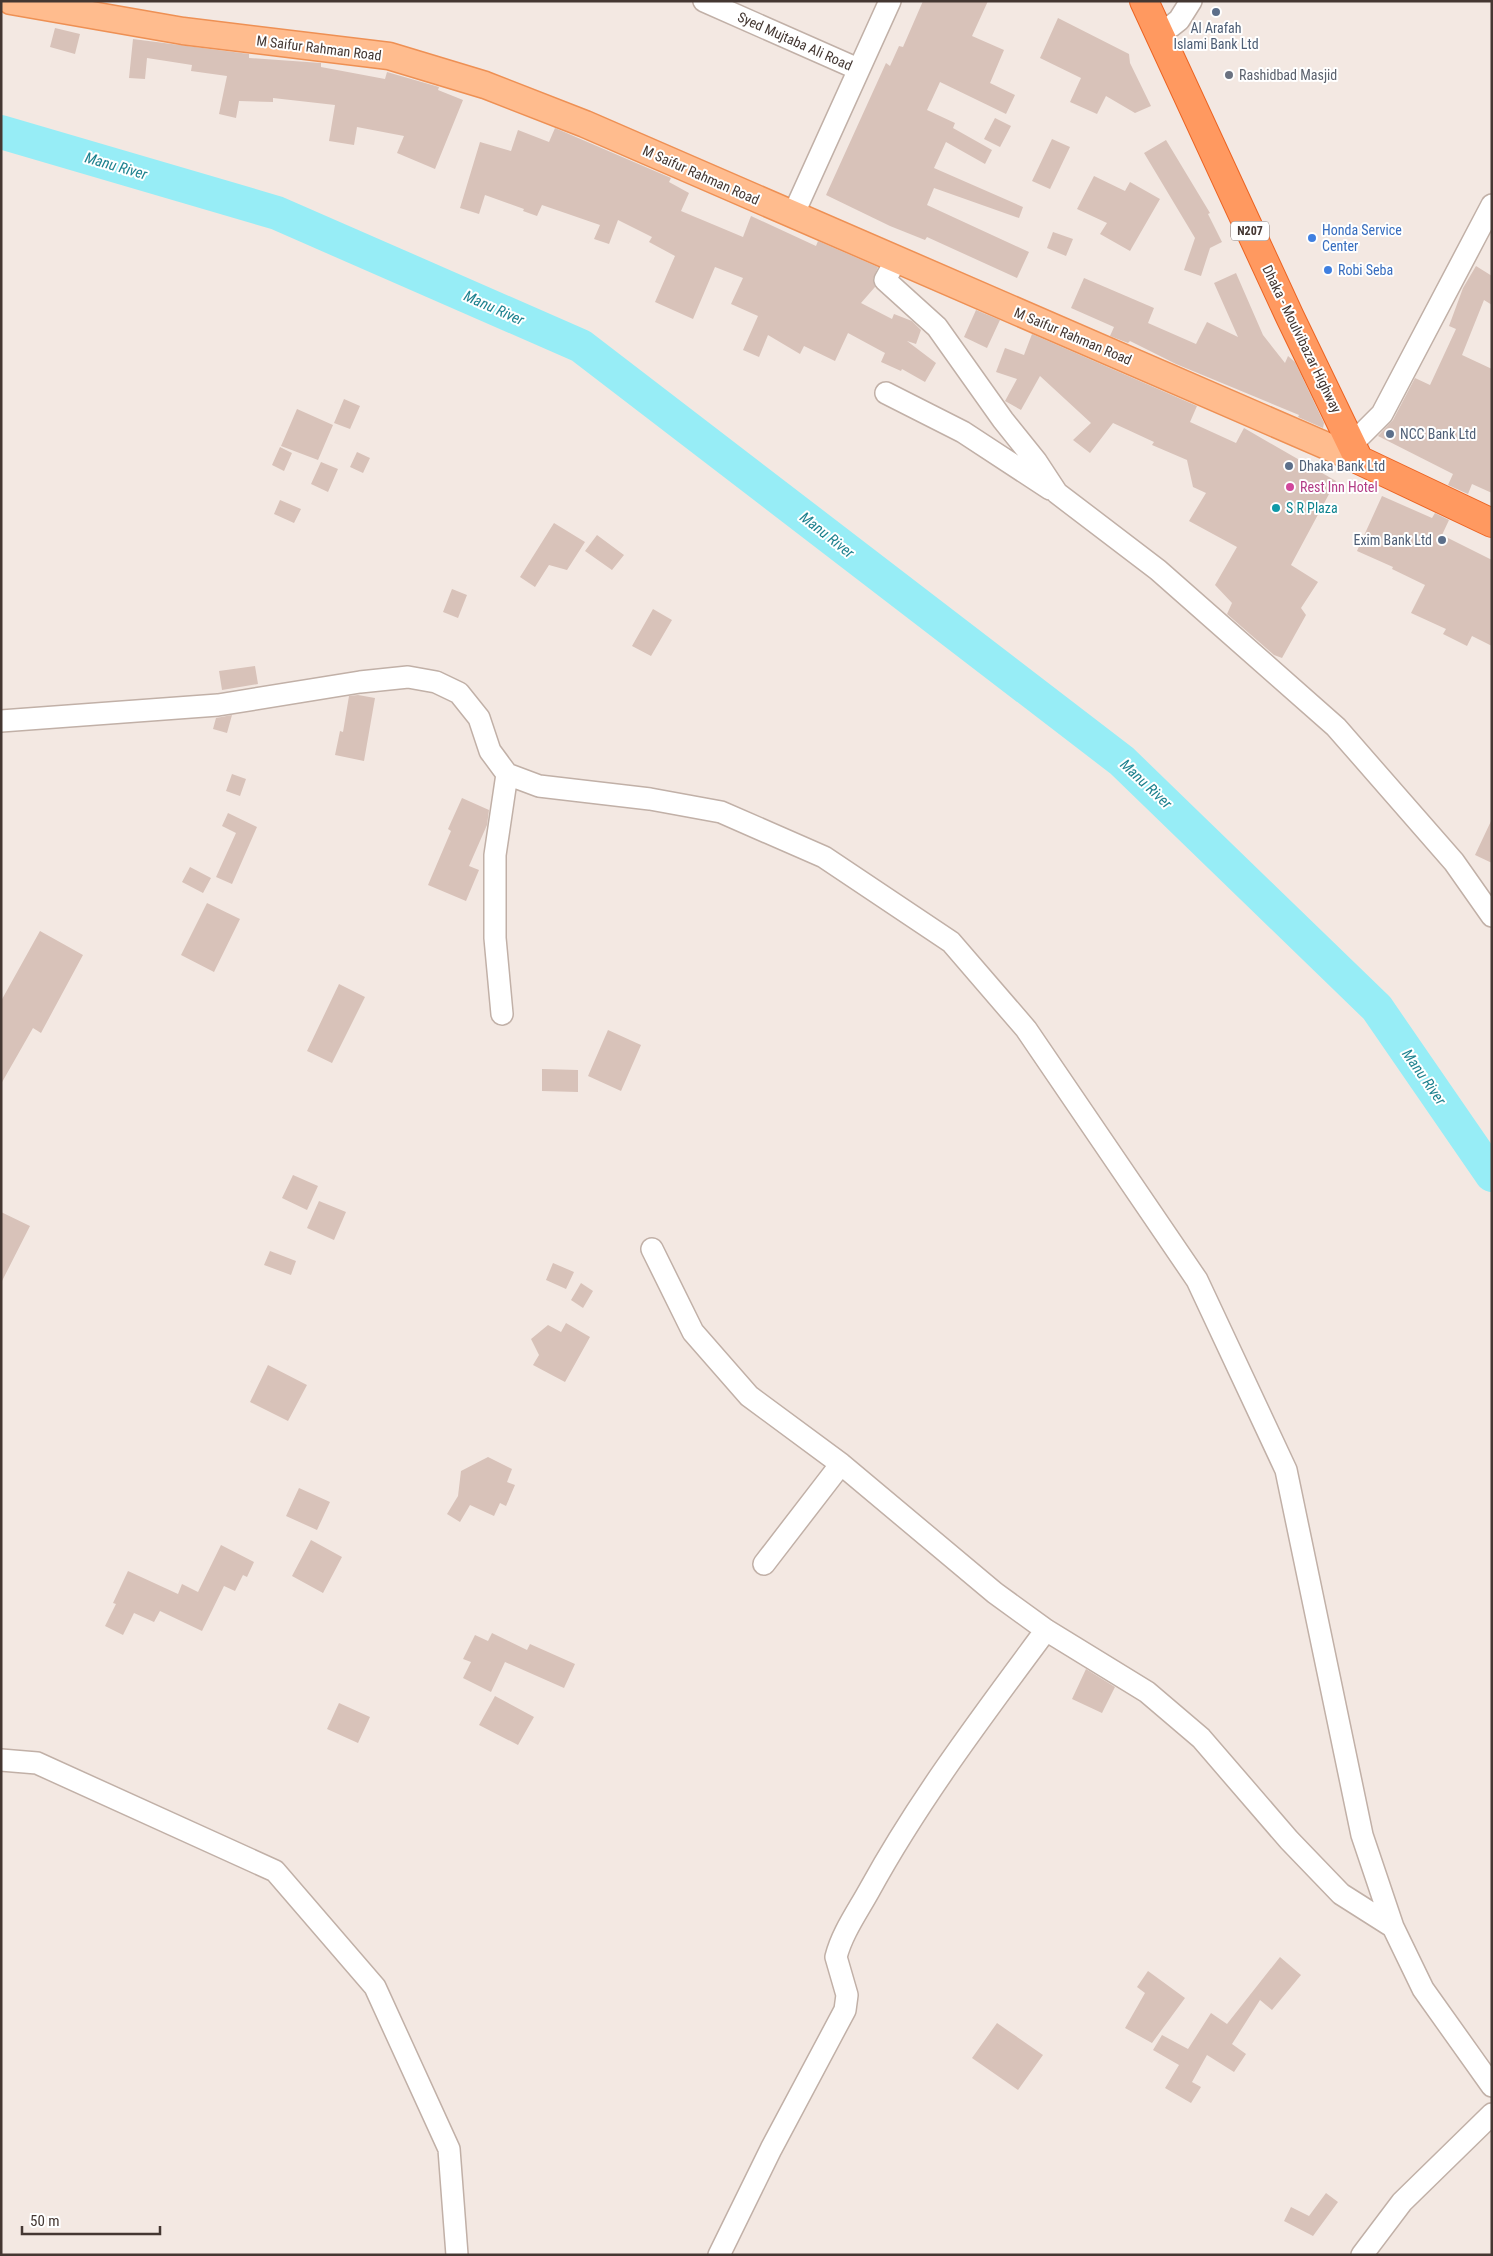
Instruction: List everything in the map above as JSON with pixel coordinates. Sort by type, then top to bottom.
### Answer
[{"type":"highway","name":"Dhaka - Moulvibazar Highway","points":[[1144,1],[1290,317],[1356,451]]},
{"type":"highway","points":[[1356,451],[1492,522]]},
{"type":"main road","name":"M Saifur Rahman Road","points":[[11,1],[183,31],[389,56],[485,85],[585,124],[896,260],[1356,451]]},
{"type":"street","name":"Syed Mujtaba Ali Road","points":[[704,1],[858,69]]},
{"type":"street","points":[[793,215],[890,1]]},
{"type":"street","points":[[1160,35],[1179,20],[1191,1]]},
{"type":"street","points":[[1356,451],[1382,414],[1492,205]]},
{"type":"street","points":[[896,260],[885,280],[937,327],[1003,420],[1036,461],[1056,494]]},
{"type":"street","points":[[886,393],[963,432],[1056,494],[1158,570],[1336,727],[1454,862],[1492,916]]},
{"type":"street","points":[[1,721],[218,705],[360,682],[408,677],[436,682],[460,693],[479,718],[490,751],[507,774],[539,786],[650,799],[721,812],[824,857],[951,942],[1026,1029],[1196,1280],[1286,1470],[1362,1835],[1393,1927],[1423,1989],[1492,2086]]},
{"type":"street","points":[[502,1014],[495,938],[495,855],[507,774]]},
{"type":"street","points":[[652,1249],[693,1332],[749,1396],[841,1464],[995,1593],[1046,1630],[1147,1692],[1201,1738],[1288,1840],[1341,1894],[1393,1927]]},
{"type":"street","points":[[764,1564],[841,1464]]},
{"type":"street","points":[[719,2255],[771,2149],[845,2010],[847,1995],[836,1957],[849,1927],[888,1856],[969,1734],[1046,1630]]},
{"type":"street","points":[[1,1760],[37,1763],[275,1871],[375,1987],[449,2149],[457,2255]]},
{"type":"street","points":[[1362,2255],[1402,2202],[1492,2114]]},
{"type":"building","points":[[923,1],[988,1],[972,36],[1004,50],[990,83],[1015,95],[1006,114],[940,82],[927,110],[955,123],[953,128],[992,150],[985,164],[946,142],[934,168],[1023,207],[1019,218],[934,188],[927,205],[1029,252],[1017,278],[927,237],[925,240],[890,226],[826,195],[886,63],[890,66],[899,46],[903,47]]},
{"type":"building","points":[[1058,18],[1129,54],[1130,63],[1151,106],[1135,113],[1106,96],[1097,114],[1070,102],[1081,78],[1040,58]]},
{"type":"building","points":[[55,28],[80,34],[75,54],[50,47]]},
{"type":"building","points":[[133,39],[249,54],[249,58],[321,63],[321,67],[385,79],[387,72],[439,87],[438,90],[463,100],[435,169],[397,153],[404,136],[357,127],[354,145],[329,141],[335,105],[273,98],[273,102],[239,101],[236,118],[219,114],[227,76],[191,71],[192,65],[147,58],[145,79],[129,78]]},
{"type":"building","points":[[995,118],[1011,126],[1000,147],[984,139]]},
{"type":"building","points":[[555,128],[671,178],[669,182],[689,193],[681,211],[743,237],[751,216],[816,246],[818,241],[878,267],[873,279],[875,287],[861,303],[892,319],[894,314],[912,321],[921,330],[916,344],[907,341],[936,363],[925,382],[902,369],[901,371],[881,362],[885,353],[848,333],[835,361],[804,346],[800,354],[768,335],[759,357],[743,350],[758,316],[731,304],[743,278],[715,267],[693,319],[655,302],[675,256],[649,242],[652,237],[618,220],[609,244],[594,239],[600,225],[542,205],[537,216],[523,211],[524,209],[485,195],[479,214],[460,208],[480,142],[511,151],[518,130],[549,142]]},
{"type":"building","points":[[1052,139],[1070,147],[1050,189],[1032,181]]},
{"type":"building","points":[[1166,140],[1210,213],[1208,214],[1222,242],[1210,248],[1201,276],[1184,270],[1195,238],[1144,153]]},
{"type":"building","points":[[1094,176],[1125,191],[1130,182],[1160,199],[1130,251],[1100,234],[1107,223],[1077,209]]},
{"type":"building","points":[[1053,232],[1073,239],[1066,256],[1047,248]]},
{"type":"building","points":[[1476,266],[1492,276],[1492,305],[1484,300],[1462,355],[1492,369],[1492,493],[1472,484],[1468,494],[1448,485],[1453,474],[1378,436],[1393,420],[1415,378],[1430,385],[1456,329],[1449,326],[1463,288]]},
{"type":"building","points":[[1236,273],[1263,335],[1285,363],[1288,356],[1295,362],[1324,423],[1323,428],[1298,417],[1299,415],[1176,364],[1130,341],[1128,343],[1110,336],[1114,327],[1071,308],[1084,278],[1154,308],[1148,323],[1196,344],[1207,322],[1238,337],[1214,283]]},
{"type":"building","points":[[976,310],[1000,320],[987,348],[964,337]]},
{"type":"building","points":[[1032,334],[1197,406],[1190,422],[1236,443],[1244,428],[1336,481],[1291,565],[1318,582],[1301,608],[1306,615],[1282,658],[1274,655],[1227,614],[1232,603],[1215,585],[1237,547],[1189,521],[1206,493],[1193,487],[1187,460],[1152,445],[1154,442],[1113,423],[1090,453],[1073,440],[1091,423],[1040,376],[1021,410],[1005,401],[1017,379],[996,372],[1005,348],[1024,355]]},
{"type":"building","points":[[344,399],[360,406],[350,429],[334,423]]},
{"type":"building","points":[[297,409],[333,425],[318,460],[281,446]]},
{"type":"building","points":[[280,447],[292,453],[284,471],[272,465]]},
{"type":"building","points":[[357,452],[370,458],[363,473],[350,467]]},
{"type":"building","points":[[321,462],[338,469],[328,492],[311,484]]},
{"type":"building","points":[[1382,496],[1432,518],[1435,513],[1449,520],[1442,535],[1492,560],[1492,646],[1472,636],[1467,646],[1443,634],[1446,629],[1411,613],[1425,585],[1392,569],[1393,567],[1357,551]]},
{"type":"building","points":[[280,500],[301,509],[294,523],[274,514]]},
{"type":"building","points":[[554,523],[585,542],[567,570],[549,565],[535,587],[520,577]]},
{"type":"building","points":[[597,535],[624,555],[612,570],[585,551]]},
{"type":"building","points":[[452,589],[467,595],[458,618],[443,612]]},
{"type":"building","points":[[653,609],[672,620],[651,656],[632,646]]},
{"type":"building","points":[[255,666],[258,684],[222,690],[219,671]]},
{"type":"building","points":[[358,695],[375,698],[364,761],[335,755],[340,731],[343,732],[349,696]]},
{"type":"building","points":[[232,715],[227,733],[213,729],[216,718]]},
{"type":"building","points":[[232,774],[246,779],[240,796],[226,791]]},
{"type":"building","points":[[462,798],[489,810],[487,825],[469,866],[479,870],[466,901],[428,885],[451,831],[448,829]]},
{"type":"building","points":[[228,813],[257,827],[232,884],[216,877],[236,833],[222,826]]},
{"type":"building","points":[[1492,819],[1492,863],[1475,855]]},
{"type":"building","points":[[190,867],[211,878],[203,893],[182,882]]},
{"type":"building","points":[[207,903],[240,919],[214,972],[181,955]]},
{"type":"building","points":[[40,931],[83,955],[41,1033],[33,1028],[1,1084],[1,1001]]},
{"type":"building","points":[[339,984],[365,997],[332,1063],[307,1051]]},
{"type":"building","points":[[608,1030],[641,1045],[621,1091],[588,1076]]},
{"type":"building","points":[[542,1069],[578,1070],[578,1092],[542,1091]]},
{"type":"building","points":[[293,1175],[318,1186],[307,1210],[282,1198]]},
{"type":"building","points":[[319,1201],[346,1212],[334,1240],[307,1228]]},
{"type":"building","points":[[1,1212],[30,1226],[1,1283]]},
{"type":"building","points":[[270,1251],[296,1261],[291,1275],[264,1265]]},
{"type":"building","points":[[553,1263],[574,1272],[566,1289],[546,1280]]},
{"type":"building","points":[[581,1283],[593,1291],[583,1308],[571,1300]]},
{"type":"building","points":[[566,1323],[590,1337],[565,1382],[533,1365],[539,1355],[531,1339],[548,1325],[561,1332]]},
{"type":"building","points":[[268,1365],[307,1385],[288,1421],[250,1402]]},
{"type":"building","points":[[488,1457],[512,1469],[507,1482],[515,1485],[506,1506],[500,1503],[494,1516],[470,1505],[460,1522],[447,1514],[458,1496],[461,1471]]},
{"type":"building","points":[[299,1488],[330,1502],[317,1530],[286,1516]]},
{"type":"building","points":[[311,1540],[342,1557],[323,1593],[292,1576]]},
{"type":"building","points":[[221,1545],[254,1562],[247,1577],[243,1575],[235,1591],[224,1586],[202,1631],[160,1611],[154,1622],[134,1613],[123,1635],[105,1626],[116,1604],[113,1603],[128,1571],[178,1594],[182,1584],[198,1592]]},
{"type":"building","points":[[492,1633],[527,1650],[530,1644],[575,1664],[564,1688],[505,1662],[491,1692],[463,1678],[471,1662],[463,1659],[475,1635],[488,1641]]},
{"type":"building","points":[[1086,1669],[1115,1687],[1102,1713],[1072,1699]]},
{"type":"building","points":[[495,1696],[534,1717],[518,1745],[479,1725]]},
{"type":"building","points":[[339,1703],[370,1717],[358,1743],[327,1729]]},
{"type":"building","points":[[1280,1957],[1301,1975],[1272,2010],[1260,2000],[1232,2044],[1246,2054],[1234,2072],[1207,2055],[1192,2082],[1201,2087],[1191,2103],[1165,2088],[1179,2065],[1153,2050],[1162,2035],[1188,2049],[1211,2013],[1227,2024]]},
{"type":"building","points":[[1148,1971],[1185,1998],[1152,2043],[1125,2028],[1145,1993],[1137,1987]]},
{"type":"building","points":[[997,2023],[1043,2055],[1018,2090],[972,2058]]},
{"type":"building","points":[[1326,2193],[1338,2202],[1313,2236],[1284,2221],[1291,2207],[1309,2216]]},
{"type":"waterway","name":"Manu River","points":[[1,132],[277,213],[581,346],[1122,761],[1377,1008],[1492,1175]]},
{"type":"place","name":"Al Arafah Islami Bank Ltd","points":[[1216,12]]},
{"type":"place","name":"Rashidbad Masjid","points":[[1229,75]]},
{"type":"place","name":"Honda Service Center","points":[[1312,238]]},
{"type":"place","name":"Robi Seba","points":[[1328,270]]},
{"type":"place","name":"NCC Bank Ltd","points":[[1390,434]]},
{"type":"place","name":"Dhaka Bank Ltd","points":[[1289,466]]},
{"type":"place","name":"Rest Inn Hotel","points":[[1290,487]]},
{"type":"place","name":"S R Plaza","points":[[1276,508]]},
{"type":"place","name":"Exim Bank Ltd","points":[[1442,540]]}]
